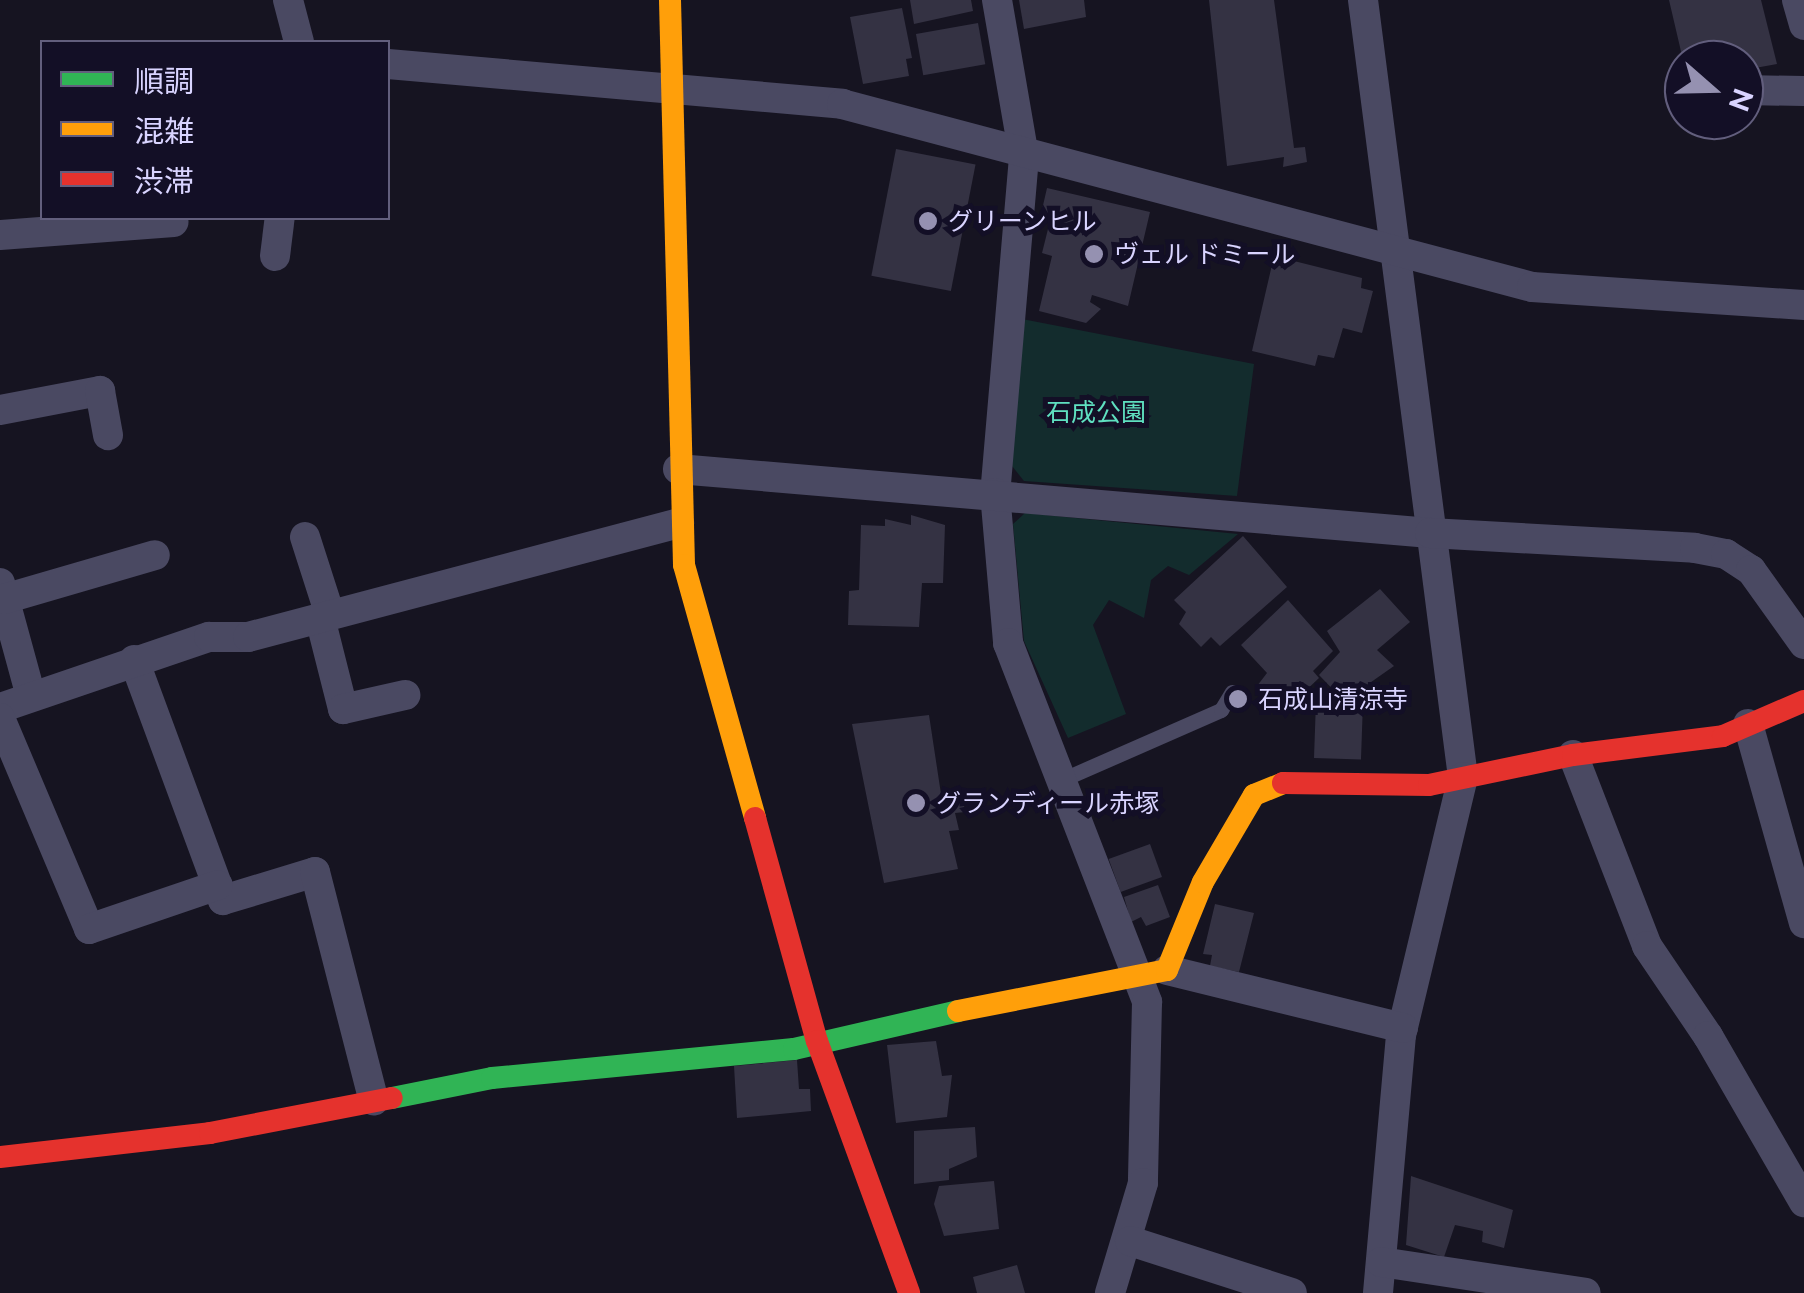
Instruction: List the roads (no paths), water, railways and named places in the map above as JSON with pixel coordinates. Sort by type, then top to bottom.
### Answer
[{"type":"street","points":[[288,0],[298,40]]},
{"type":"street","points":[[670,0],[679,523],[684,566],[817,1041],[909,1293]]},
{"type":"street","points":[[997,0],[1024,157],[995,493],[1008,643],[1058,781],[1154,972]]},
{"type":"street","points":[[1363,0],[1463,777],[1403,1028],[1378,1293]]},
{"type":"street","points":[[1797,0],[1804,25]]},
{"type":"street","points":[[390,64],[671,93],[842,104],[1024,157],[1532,288],[1804,305]]},
{"type":"street","points":[[1764,90],[1804,91]]},
{"type":"street","points":[[275,256],[280,220]]},
{"type":"street","points":[[0,235],[174,222]]},
{"type":"street","points":[[0,410],[100,391],[108,435]]},
{"type":"street","points":[[678,469],[1726,554],[1763,584],[1804,644]]},
{"type":"street","points":[[0,708],[30,693],[209,637],[248,637],[679,523]]},
{"type":"street","points":[[305,537],[343,709],[405,695]]},
{"type":"street","points":[[30,693],[2,591],[155,556]]},
{"type":"street","points":[[134,660],[223,900],[315,872],[374,1101]]},
{"type":"street","points":[[1110,1293],[1130,1242],[1143,1183],[1147,1002],[1154,972],[1254,795],[1272,783],[1429,786],[1573,755],[1723,736],[1804,701]]},
{"type":"street","points":[[0,718],[88,929],[218,885]]},
{"type":"street","points":[[1748,724],[1804,923]]},
{"type":"street","points":[[1573,755],[1647,946],[1708,1036],[1804,1202]]},
{"type":"street","points":[[0,1157],[210,1133],[492,1078],[794,1049],[817,1041],[1154,972],[1403,1028]]},
{"type":"street","points":[[1130,1242],[1279,1291]]},
{"type":"street","points":[[1381,1262],[1586,1293]]},
{"type":"lane","points":[[1058,781],[1169,736],[1220,710],[1232,692]]},
{"type":"place","name":"グリーンヒル","points":[[928,221]]},
{"type":"place","name":"ヴェル ドミール","points":[[1094,254]]},
{"type":"place","name":"石成山清涼寺","points":[[1238,699]]},
{"type":"place","name":"グランディール赤塚","points":[[916,803]]},
{"type":"park label","name":"石成公園","points":[[1096,412]]}]
